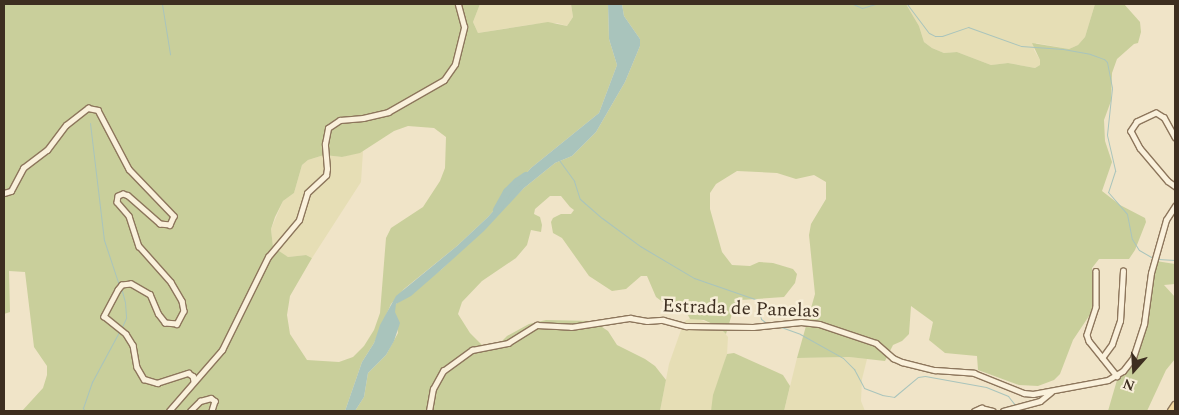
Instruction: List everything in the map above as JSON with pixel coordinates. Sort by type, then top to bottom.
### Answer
[{"type":"main road","points":[[1171,411],[1175,405]]},
{"type":"street","points":[[170,411],[222,350],[268,257],[299,220],[307,193],[326,174],[325,144],[328,128],[340,120],[363,118],[388,112],[398,104],[444,80],[454,64],[464,27],[458,4]]},
{"type":"street","points":[[4,193],[11,191],[23,168],[47,150],[66,125],[88,108],[98,110],[129,169],[174,216],[170,225],[160,224],[128,196],[124,194],[118,196],[118,202],[129,216],[138,246],[171,282],[182,301],[184,311],[177,324],[165,323],[158,314],[150,295],[131,284],[122,285],[116,297],[104,312],[104,316],[126,334],[133,345],[138,367],[144,378],[157,384],[188,373],[193,376],[194,381]]},
{"type":"street","points":[[1175,136],[1164,118],[1156,113],[1137,122],[1131,131],[1140,148],[1168,181],[1175,186]]},
{"type":"street","points":[[1003,411],[1040,401],[1050,392],[1108,380],[1117,376],[1129,365],[1144,324],[1151,273],[1166,220],[1175,206]]},
{"type":"street","points":[[1096,271],[1096,307],[1087,335],[1089,341],[1117,376]]},
{"type":"street","points":[[1102,358],[1112,344],[1120,321],[1123,271]]},
{"type":"street","name":"Estrada de Panelas","points":[[429,411],[433,389],[446,368],[472,350],[508,343],[537,325],[571,327],[630,318],[647,321],[663,320],[686,326],[753,327],[801,322],[819,324],[876,343],[894,358],[918,367],[974,374],[1024,393],[1050,392]]},
{"type":"street","points":[[190,411],[200,401],[211,398],[214,401],[212,411]]},
{"type":"street","points":[[974,411],[981,408],[993,411]]},
{"type":"shaded area","points":[[480,4],[571,4],[573,17],[567,26],[557,23],[534,24],[478,33],[473,22]]},
{"type":"shaded area","points":[[906,4],[1095,4],[1085,37],[1078,45],[1069,49],[1036,43],[1034,50],[1040,60],[1040,65],[1035,68],[1008,63],[991,65],[957,52],[944,53],[932,48],[924,42],[919,26]]},
{"type":"shaded area","points":[[363,151],[361,182],[312,258],[306,255],[288,257],[282,255],[273,247],[271,229],[283,201],[294,193],[302,165],[308,160],[324,155],[342,157]]},
{"type":"shaded area","points":[[695,318],[720,327],[728,337],[727,354],[711,411],[660,411],[669,364],[681,330],[686,320]]},
{"type":"shaded area","points":[[849,357],[867,359],[862,379],[861,401],[865,411],[784,411],[797,358]]},
{"type":"green space","points":[[4,4],[480,4],[473,22],[478,33],[548,22],[567,26],[573,17],[571,4],[608,4],[609,39],[617,65],[599,113],[531,168],[488,217],[457,246],[404,289],[391,304],[374,343],[362,362],[345,411],[22,411],[43,388],[47,375],[47,366],[34,347],[25,272],[9,271],[10,312],[4,314]],"holes":[[[408,126],[434,128],[446,137],[445,168],[440,181],[423,207],[391,228],[386,238],[380,313],[374,330],[364,346],[353,357],[339,362],[307,360],[290,334],[287,315],[290,296],[312,258],[306,255],[288,257],[273,247],[271,229],[283,201],[294,193],[302,165],[308,160],[324,155],[342,157],[360,153],[394,131]]]},
{"type":"green space","points":[[622,4],[906,4],[919,26],[924,42],[932,48],[944,53],[957,52],[991,65],[1008,63],[1035,68],[1040,65],[1040,60],[1032,43],[1069,49],[1078,45],[1085,37],[1095,4],[1124,4],[1140,22],[1141,32],[1138,43],[1134,44],[1117,59],[1112,73],[1111,101],[1104,120],[1105,141],[1112,162],[1102,191],[1120,205],[1145,218],[1146,222],[1135,250],[1129,259],[1099,259],[1092,268],[1093,310],[1073,340],[1060,374],[1054,380],[1038,386],[1019,385],[978,370],[977,356],[945,353],[929,340],[933,322],[911,306],[909,334],[902,341],[893,345],[885,361],[849,357],[797,358],[815,294],[809,235],[811,224],[826,199],[826,182],[814,175],[796,179],[777,173],[737,171],[716,184],[710,193],[710,209],[722,252],[732,265],[750,266],[759,262],[773,263],[793,269],[797,274],[795,283],[784,297],[741,300],[734,307],[726,334],[719,327],[704,320],[690,319],[686,311],[664,303],[656,297],[647,276],[641,276],[626,289],[612,291],[589,276],[562,238],[553,233],[551,222],[553,218],[561,214],[571,214],[574,210],[561,196],[550,196],[535,209],[534,214],[540,217],[541,232],[531,230],[527,245],[516,258],[482,281],[462,302],[458,314],[470,333],[483,346],[498,345],[507,336],[529,324],[546,320],[593,321],[608,331],[617,345],[655,366],[666,380],[660,411],[355,411],[364,397],[368,373],[386,355],[398,333],[394,307],[396,304],[442,269],[524,188],[555,163],[572,156],[596,132],[625,82],[640,46],[640,39],[624,16]]},
{"type":"green space","points":[[1156,261],[1175,264],[1175,284],[1164,285],[1175,297],[1175,359],[1166,370],[1147,411],[1108,411],[1117,380],[1130,364],[1145,324],[1147,302]]},
{"type":"green space","points":[[734,353],[783,375],[790,386],[784,411],[711,411],[713,395],[727,354]]},
{"type":"water","points":[[608,4],[622,4],[624,16],[640,39],[640,46],[625,82],[596,132],[572,156],[555,163],[524,188],[484,231],[411,296],[396,304],[395,312],[400,323],[394,341],[386,355],[368,373],[364,397],[355,411],[345,411],[362,362],[374,343],[380,325],[396,296],[457,246],[488,217],[531,168],[599,113],[617,65],[609,39]]},
{"type":"waterway","points":[[162,4],[170,54]]},
{"type":"waterway","points":[[853,4],[862,8],[875,4]]},
{"type":"waterway","points":[[907,4],[929,33],[935,36],[942,36],[968,27],[1021,46],[1063,49],[1090,54],[1107,62],[1112,88],[1107,135],[1115,171],[1108,192],[1127,214],[1132,239],[1139,250],[1151,257]]},
{"type":"waterway","points":[[90,123],[104,240],[119,285]]},
{"type":"waterway","points":[[559,160],[574,181],[580,199],[602,218],[640,246],[694,278],[755,299],[761,319],[765,322]]},
{"type":"waterway","points":[[497,210],[507,192],[526,176]]},
{"type":"waterway","points":[[1158,259],[1175,260]]},
{"type":"waterway","points":[[122,291],[126,318],[122,327]]},
{"type":"waterway","points":[[781,327],[800,334],[843,358],[854,369],[864,388],[882,395],[894,397],[918,377],[925,376],[986,387],[1008,396],[1015,405]]},
{"type":"waterway","points":[[85,411],[83,408],[92,382],[119,332]]}]
